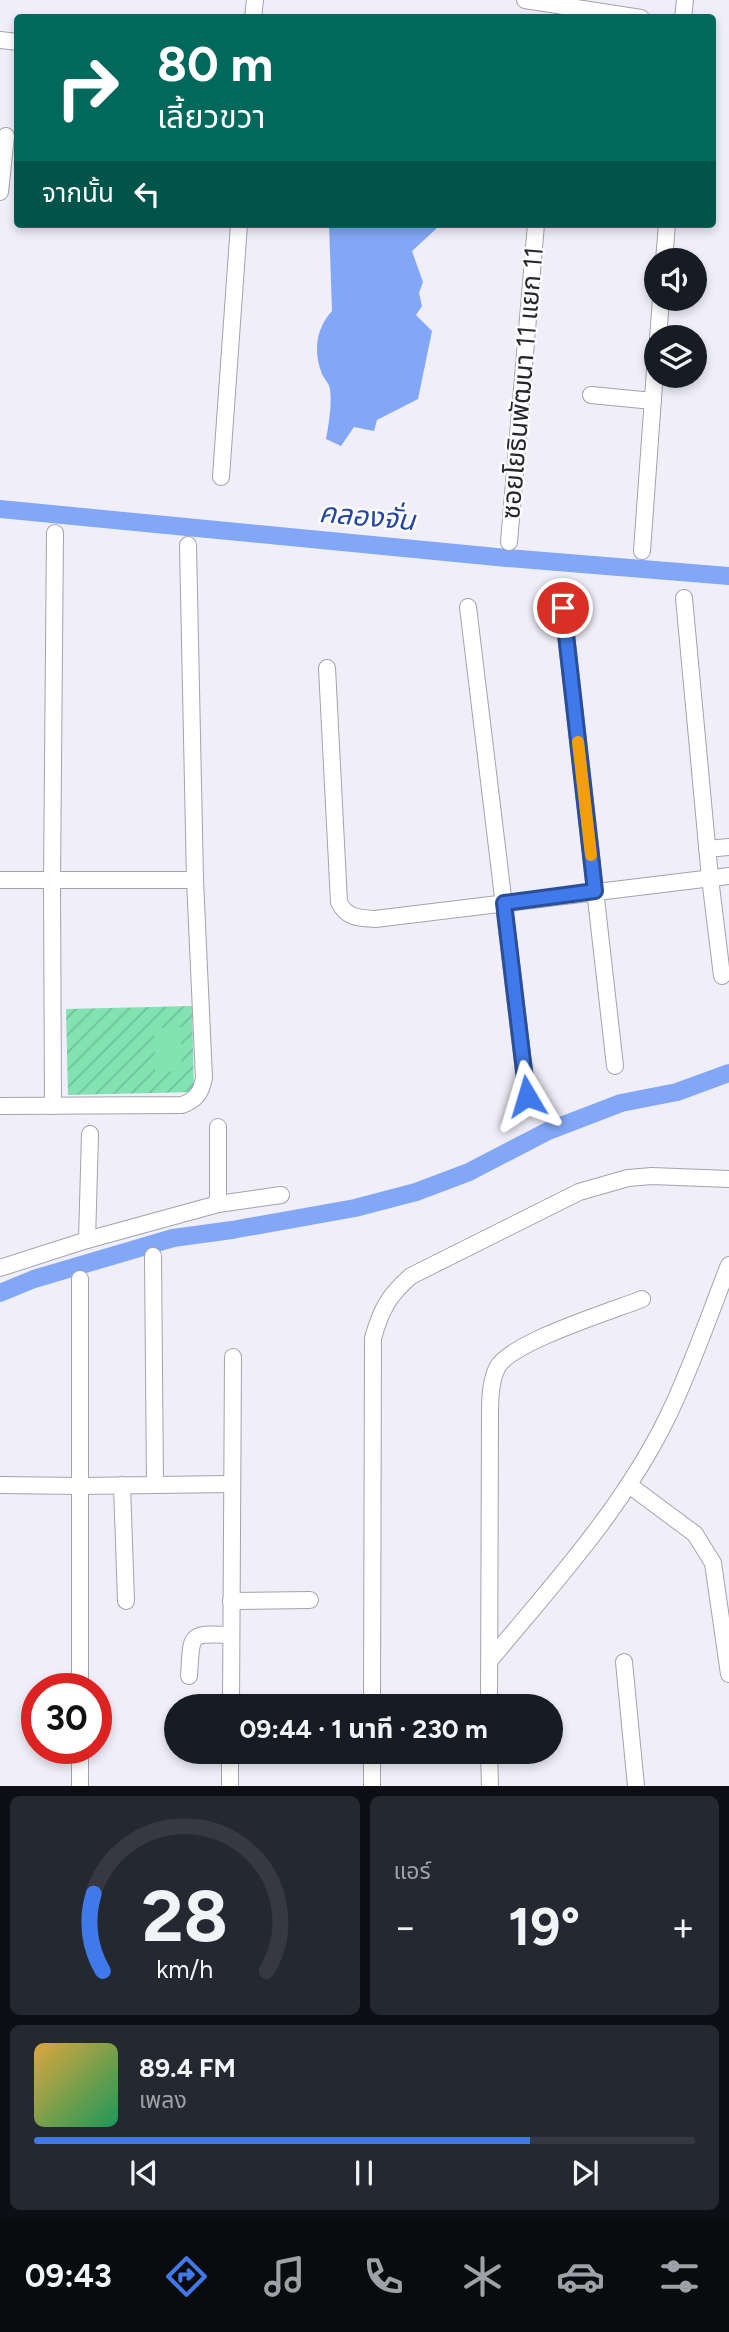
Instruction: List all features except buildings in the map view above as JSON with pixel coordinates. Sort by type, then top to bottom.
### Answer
[{"type":"street","points":[[525,0],[554,11],[591,14]]},
{"type":"street","points":[[0,192],[8,136]]},
{"type":"street","points":[[222,477],[239,228]]},
{"type":"street","name":"ซอยโยธินพัฒนา 11 แยก 11","points":[[509,542],[536,228]]},
{"type":"street","points":[[665,248],[667,228]]},
{"type":"street","points":[[642,551],[654,388]]},
{"type":"street","points":[[591,395],[653,401]]},
{"type":"street","points":[[52,1106],[55,533]]},
{"type":"street","points":[[0,1106],[181,1105],[197,1097],[204,1078],[194,880],[188,545]]},
{"type":"street","points":[[684,598],[707,849],[722,976]]},
{"type":"street","points":[[468,607],[527,1096]]},
{"type":"street","points":[[563,608],[615,1066]]},
{"type":"street","points":[[327,668],[339,902],[349,915],[375,919],[729,876]]},
{"type":"street","points":[[707,849],[729,847]]},
{"type":"street","points":[[0,880],[194,880]]},
{"type":"street","points":[[218,1127],[218,1204]]},
{"type":"street","points":[[87,1240],[90,1134]]},
{"type":"street","points":[[372,1694],[373,1339],[380,1312],[393,1292],[411,1276],[579,1192],[628,1178],[652,1176],[729,1179]]},
{"type":"street","points":[[0,1268],[87,1240],[218,1204],[281,1195]]},
{"type":"street","points":[[153,1256],[155,1484]]},
{"type":"street","points":[[491,1659],[581,1550],[629,1485],[666,1420],[729,1265]]},
{"type":"street","points":[[80,1279],[80,1673]]},
{"type":"street","points":[[490,1694],[490,1416],[491,1390],[498,1367],[508,1356],[527,1344],[642,1299]]},
{"type":"street","points":[[231,1694],[233,1357]]},
{"type":"street","points":[[0,1485],[231,1484]]},
{"type":"street","points":[[122,1485],[126,1601]]},
{"type":"street","points":[[629,1485],[695,1534],[709,1555],[713,1563],[729,1674]]},
{"type":"street","points":[[231,1601],[310,1600]]},
{"type":"street","points":[[189,1676],[191,1641],[195,1637],[202,1634],[231,1635]]},
{"type":"street","points":[[625,1662],[636,1786]]},
{"type":"street","points":[[80,1764],[80,1786]]},
{"type":"street","points":[[230,1764],[230,1786]]},
{"type":"street","points":[[372,1764],[372,1786]]},
{"type":"street","points":[[489,1764],[490,1786]]},
{"type":"green space","points":[[192,1006],[194,1092],[68,1095],[66,1009]]},
{"type":"green space","points":[[181,1027],[182,1071],[155,1072],[154,1028]]},
{"type":"water","points":[[329,228],[436,228],[412,251],[423,282],[419,293],[422,306],[416,315],[432,331],[418,399],[377,420],[374,431],[354,427],[341,446],[326,439],[330,389],[319,366],[317,349],[322,325],[332,311]]},
{"type":"waterway","name":"คลองจั่น","points":[[0,509],[507,558],[729,576]]},
{"type":"waterway","points":[[0,1293],[34,1279],[173,1238],[355,1208],[416,1192],[469,1172],[548,1131],[621,1103],[677,1092],[729,1073]]},
{"type":"slow traffic","points":[[578,742],[591,855]]},
{"type":"route","points":[[527,1096],[504,903],[595,891],[563,608]]}]
